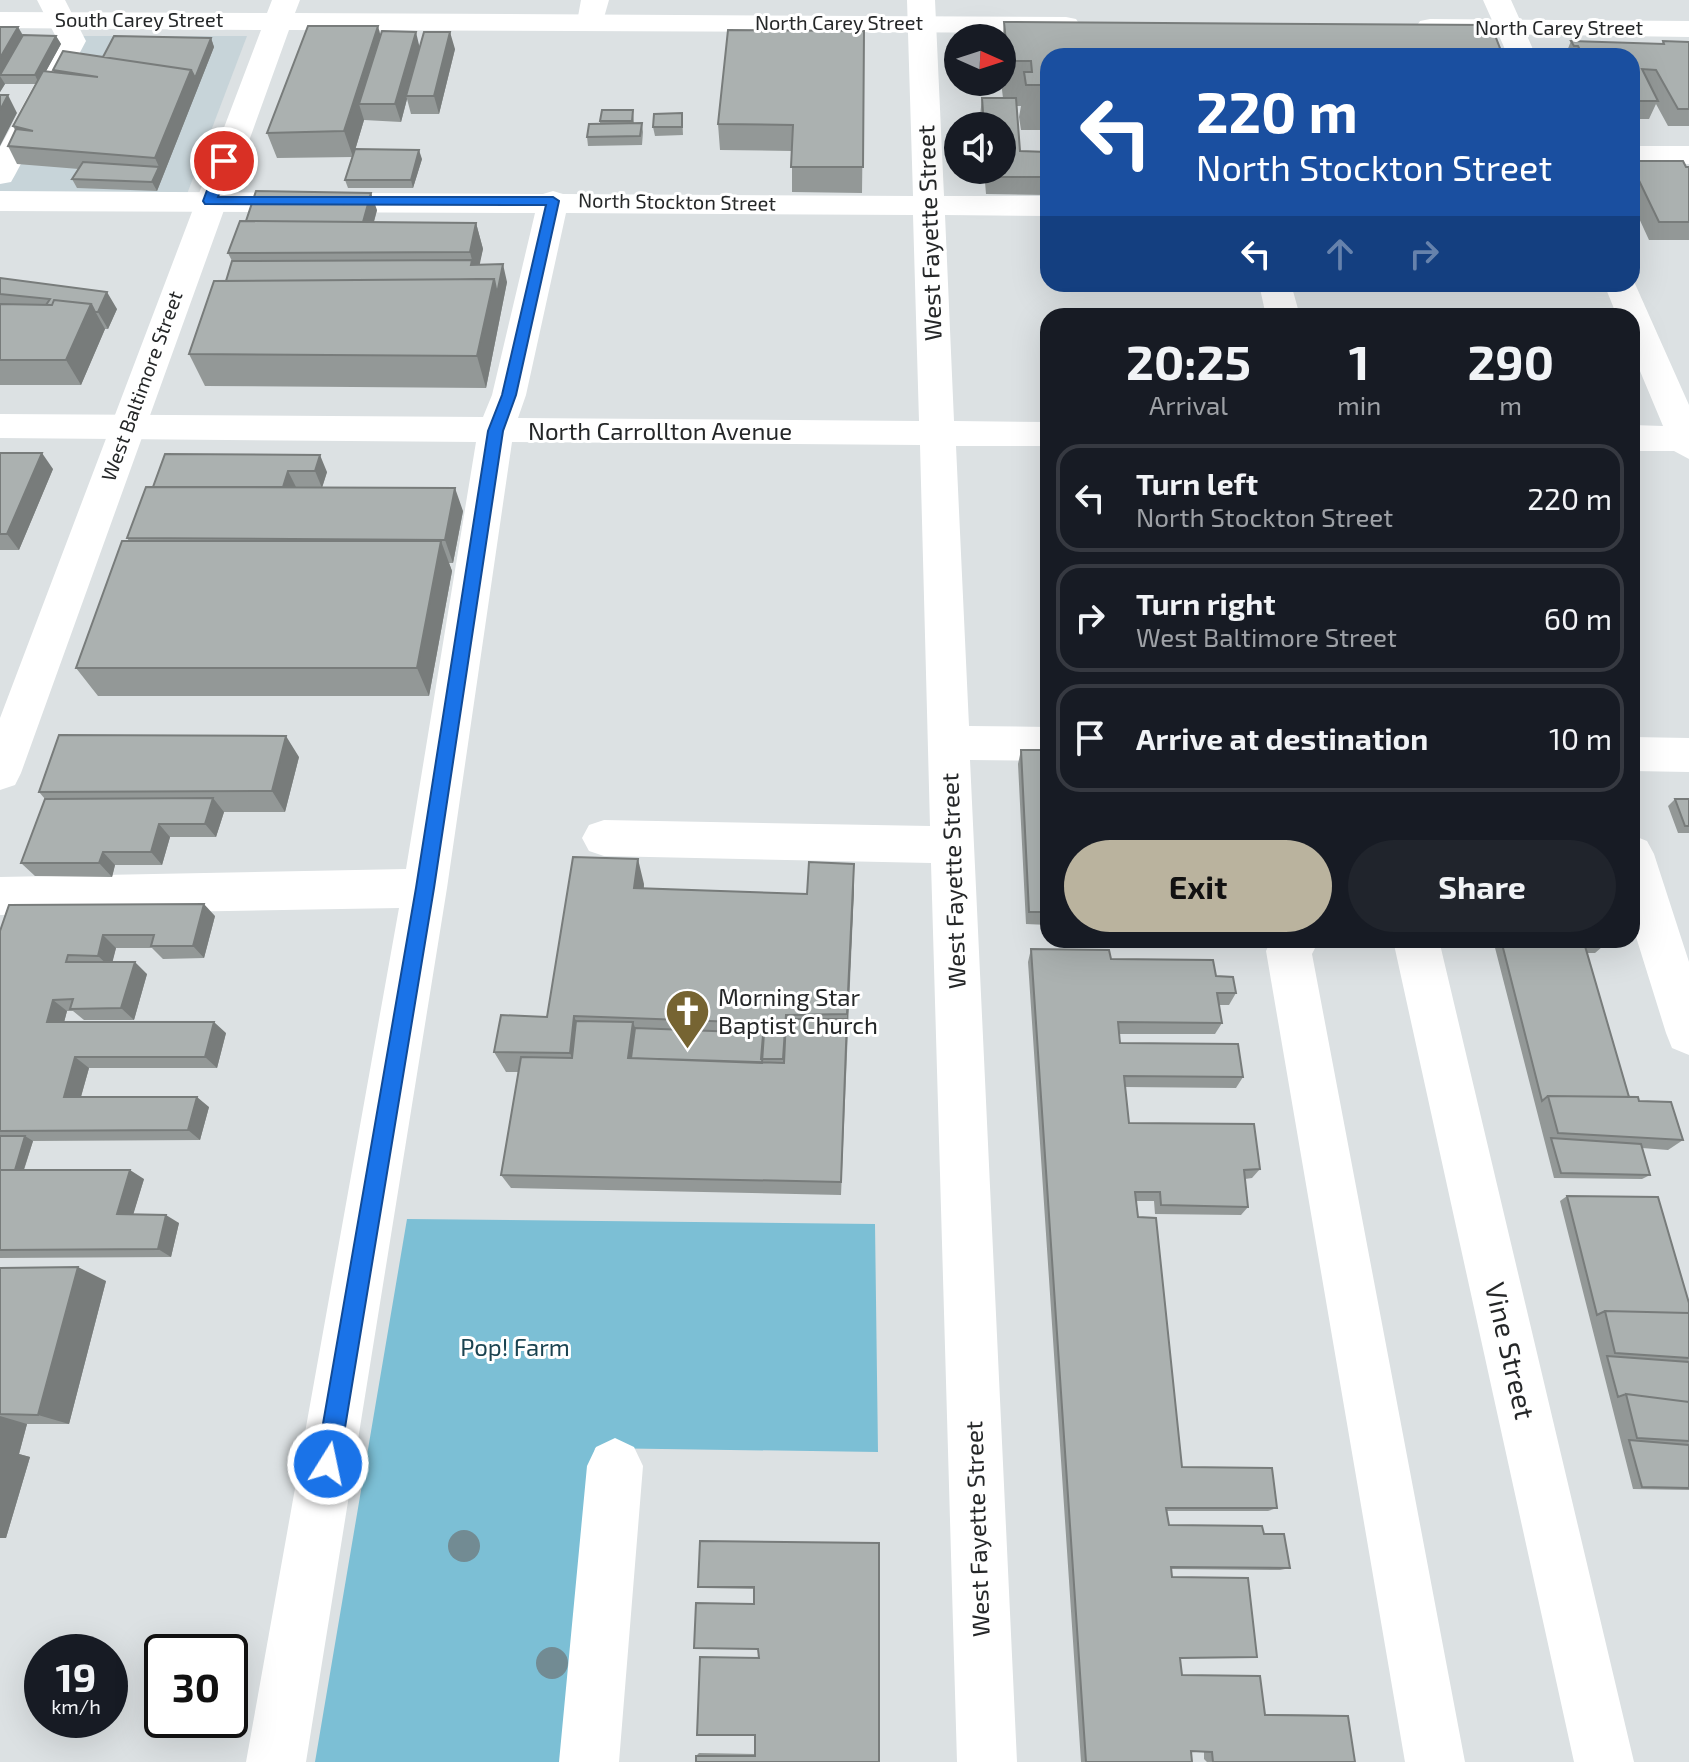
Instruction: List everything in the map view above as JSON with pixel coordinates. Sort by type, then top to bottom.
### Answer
[{"type":"street","points":[[1497,0],[1518,48]]},
{"type":"street","points":[[0,175],[72,41],[56,10]]},
{"type":"street","name":"South Carey Street","points":[[0,20],[56,10],[282,10]]},
{"type":"street","name":"North Carey Street","points":[[282,10],[922,12],[1089,25]]},
{"type":"street","name":"West Baltimore Street","points":[[0,773],[8,730],[128,426],[282,10]]},
{"type":"street","name":"West Fayette Street","points":[[922,12],[987,1762]]},
{"type":"street","name":"North Carey Street","points":[[1400,27],[1689,29]]},
{"type":"street","points":[[1640,155],[1689,155]]},
{"type":"street","name":"North Stockton Street","points":[[0,201],[553,201],[1040,206]]},
{"type":"street","points":[[276,1762],[425,888],[496,431],[509,395],[553,201]]},
{"type":"street","points":[[1640,330],[1688,441],[1640,438]]},
{"type":"street","name":"North Carrollton Avenue","points":[[0,426],[1040,434]]},
{"type":"street","points":[[948,743],[1040,744]]},
{"type":"street","points":[[1640,754],[1689,755]]},
{"type":"street","points":[[604,838],[953,844]]},
{"type":"street","points":[[1640,879],[1689,1033]]},
{"type":"street","points":[[0,896],[425,888]]},
{"type":"street","points":[[1291,948],[1289,951],[1435,1762]]},
{"type":"street","name":"Vine Street","points":[[1418,948],[1604,1762]]},
{"type":"street","points":[[589,1762],[615,1466]]},
{"type":"shaded area","points":[[80,36],[247,36],[184,202],[0,204],[0,179]]},
{"type":"green space","name":"Pop! Farm","points":[[407,1219],[875,1224],[878,1452],[595,1448],[565,1762],[315,1762]]},
{"type":"building","points":[[1004,22],[1491,25],[1500,48],[1040,48],[1040,85],[1026,85],[1024,72],[1032,72],[1031,61],[1016,61],[1016,24]]},
{"type":"building","points":[[308,26],[378,26],[344,131],[267,133]]},
{"type":"building","points":[[0,27],[18,27],[0,58]]},
{"type":"building","points":[[728,30],[864,31],[863,167],[791,167],[793,125],[718,124]]},
{"type":"building","points":[[382,31],[416,32],[395,104],[359,104]]},
{"type":"building","points":[[424,32],[450,32],[434,96],[406,96]]},
{"type":"building","points":[[23,35],[56,36],[35,75],[0,75]]},
{"type":"building","points":[[114,36],[211,38],[195,78],[191,70],[103,57]]},
{"type":"building","points":[[1571,41],[1689,42],[1689,109],[1678,109],[1656,70],[1642,69],[1658,101],[1640,101],[1640,48],[1574,46]]},
{"type":"building","points":[[63,51],[191,70],[155,158],[8,146],[16,129],[33,131],[13,126],[43,71],[98,77],[53,70]]},
{"type":"building","points":[[0,95],[8,95],[0,110]]},
{"type":"building","points":[[982,98],[1016,98],[1020,151],[1040,152],[1040,177],[1016,177],[1016,112],[983,112]]},
{"type":"building","points":[[602,110],[633,110],[632,121],[600,121]]},
{"type":"building","points":[[682,113],[682,127],[653,127],[654,114]]},
{"type":"building","points":[[642,123],[640,136],[587,137],[589,124]]},
{"type":"building","points":[[355,149],[419,150],[411,180],[345,180]]},
{"type":"building","points":[[1640,161],[1683,161],[1689,167],[1689,222],[1659,222],[1640,183]]},
{"type":"building","points":[[83,162],[159,167],[152,182],[72,179]]},
{"type":"building","points":[[256,191],[371,193],[363,222],[246,221]]},
{"type":"building","points":[[240,221],[476,223],[470,252],[228,253]]},
{"type":"building","points":[[472,260],[471,265],[503,264],[497,294],[494,279],[226,281],[232,261]]},
{"type":"building","points":[[0,278],[107,292],[98,312],[95,312],[91,304],[54,300],[52,305],[46,305],[50,299],[0,294]]},
{"type":"building","points":[[494,279],[477,356],[189,354],[214,281]]},
{"type":"building","points":[[54,300],[91,304],[66,360],[0,360],[0,304],[52,305]]},
{"type":"building","points":[[0,453],[42,453],[7,534],[0,534]]},
{"type":"building","points":[[165,454],[320,455],[315,471],[288,471],[283,487],[153,487]]},
{"type":"building","points":[[146,487],[455,488],[445,540],[127,538]]},
{"type":"building","points":[[122,541],[441,541],[417,668],[76,668]]},
{"type":"building","points":[[59,735],[286,736],[272,791],[39,792]]},
{"type":"building","points":[[1021,750],[1040,750],[1040,912],[1029,912]]},
{"type":"building","points":[[213,798],[205,824],[159,824],[151,852],[103,852],[99,863],[21,863],[45,799]]},
{"type":"building","points":[[1675,799],[1689,799],[1689,826],[1685,826]]},
{"type":"building","points":[[573,857],[638,859],[634,888],[807,894],[809,862],[854,864],[847,1014],[786,1015],[783,1059],[761,1059],[764,1023],[574,1016],[570,1053],[494,1052],[501,1015],[547,1017]]},
{"type":"building","points":[[204,904],[193,946],[151,946],[154,935],[103,935],[98,956],[68,955],[66,962],[135,962],[121,1008],[70,1009],[73,999],[53,1000],[47,1022],[214,1022],[205,1057],[75,1057],[64,1097],[197,1097],[188,1130],[0,1131],[0,931],[9,905]]},
{"type":"building","points":[[1503,948],[1586,948],[1629,1097],[1548,1096],[1542,1101]]},
{"type":"building","points":[[1031,949],[1109,950],[1111,959],[1213,960],[1216,976],[1233,977],[1236,993],[1217,993],[1222,1023],[1118,1022],[1120,1043],[1238,1044],[1243,1077],[1124,1076],[1129,1123],[1254,1124],[1260,1169],[1244,1170],[1248,1207],[1161,1205],[1160,1192],[1135,1192],[1138,1217],[1156,1218],[1182,1467],[1272,1468],[1277,1508],[1166,1508],[1169,1525],[1262,1526],[1264,1534],[1284,1534],[1290,1568],[1171,1567],[1172,1577],[1248,1578],[1257,1657],[1180,1658],[1182,1675],[1260,1676],[1265,1715],[1348,1716],[1355,1762],[1213,1762],[1212,1752],[1191,1751],[1192,1762],[1086,1762]]},
{"type":"building","points":[[786,1019],[847,1019],[841,1182],[501,1175],[521,1057],[572,1058],[576,1021],[633,1022],[628,1058],[784,1063]]},
{"type":"building","points":[[635,1028],[764,1033],[762,1063],[631,1058]]},
{"type":"building","points":[[1548,1096],[1638,1097],[1639,1101],[1671,1102],[1683,1140],[1558,1133]]},
{"type":"building","points":[[0,1136],[25,1136],[15,1170],[0,1170]]},
{"type":"building","points":[[1551,1138],[1641,1144],[1650,1175],[1561,1173]]},
{"type":"building","points":[[0,1170],[130,1170],[117,1214],[166,1215],[158,1249],[0,1250]]},
{"type":"building","points":[[1567,1196],[1658,1197],[1689,1303],[1689,1313],[1605,1311],[1597,1315]]},
{"type":"building","points":[[78,1267],[38,1415],[0,1414],[0,1268]]},
{"type":"building","points":[[1605,1311],[1689,1313],[1689,1358],[1615,1353]]},
{"type":"building","points":[[1607,1356],[1689,1362],[1689,1402],[1626,1394],[1618,1397]]},
{"type":"building","points":[[1626,1394],[1689,1402],[1689,1441],[1637,1438]]},
{"type":"building","points":[[1629,1440],[1689,1445],[1689,1488],[1642,1487]]},
{"type":"building","points":[[700,1541],[879,1543],[879,1762],[696,1762],[696,1756],[755,1756],[755,1735],[697,1735],[700,1657],[759,1658],[758,1649],[694,1648],[696,1603],[754,1604],[754,1587],[698,1587]]},
{"type":"place","name":"Morning Star Baptist Church","points":[[687,1051]]},
{"type":"route","points":[[224,161],[210,201],[553,201],[509,395],[496,431],[425,888],[328,1464]]}]
